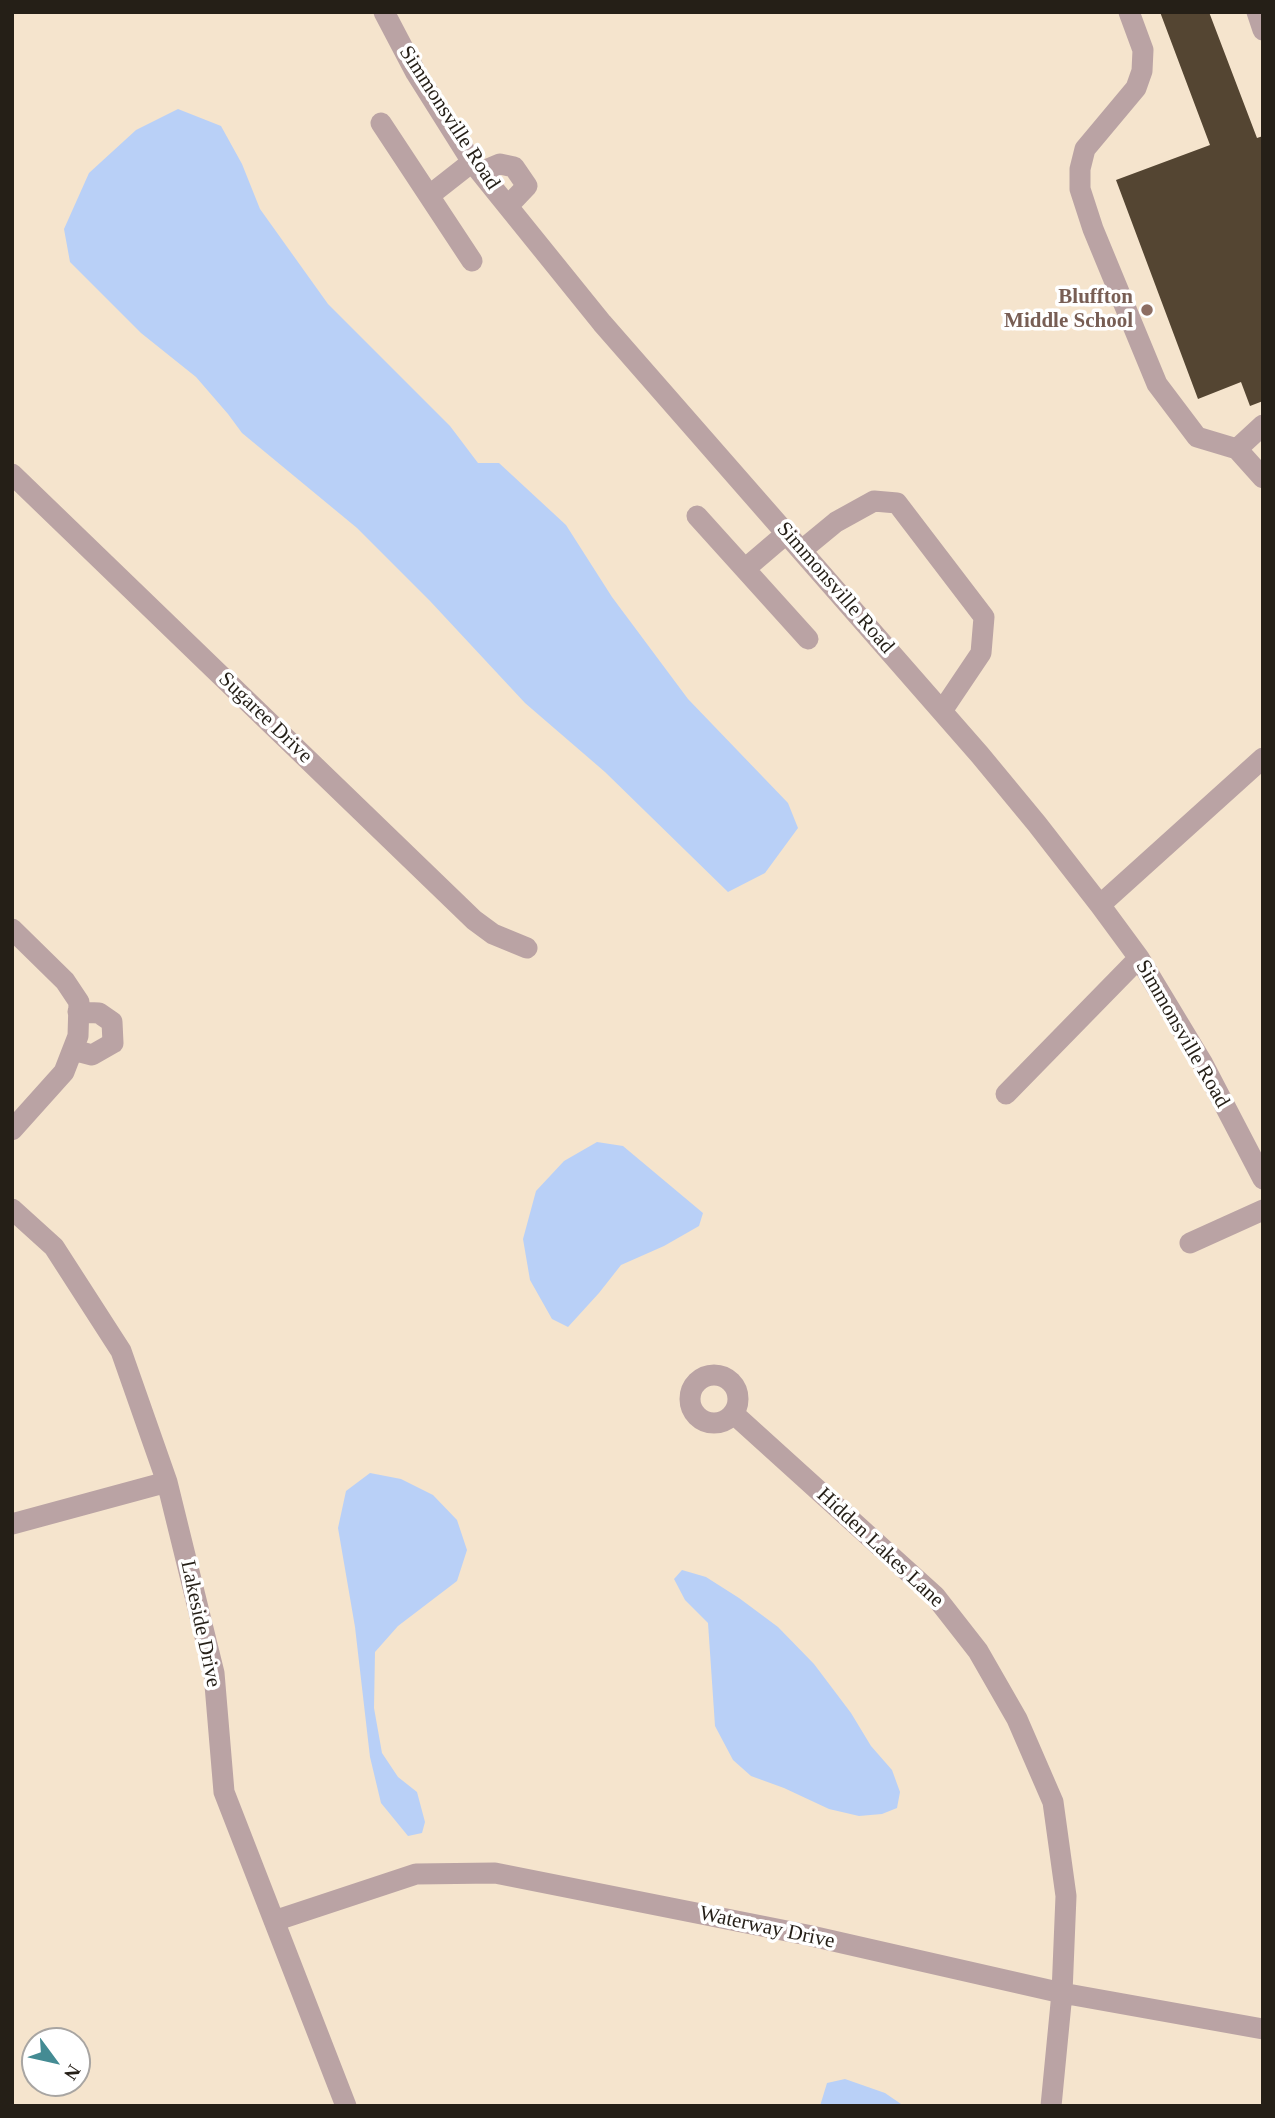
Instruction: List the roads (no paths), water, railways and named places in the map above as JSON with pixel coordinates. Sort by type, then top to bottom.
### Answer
[{"type":"street","name":"Simmonsville Road","points":[[384,12],[416,73],[477,167],[508,206],[603,323],[942,711],[1037,824],[1100,905],[1139,958],[1203,1064],[1263,1179]]},
{"type":"street","points":[[1129,12],[1143,50],[1142,71],[1136,88],[1085,149],[1080,169],[1080,189],[1093,229],[1157,384],[1197,437],[1237,450],[1263,478]]},
{"type":"street","points":[[1257,12],[1263,30]]},
{"type":"street","points":[[381,122],[472,261]]},
{"type":"street","points":[[430,195],[477,167],[500,164],[514,167],[527,186],[508,206]]},
{"type":"street","points":[[1237,450],[1263,425]]},
{"type":"street","name":"Sugaree Drive","points":[[12,474],[474,920],[494,934],[527,948]]},
{"type":"street","points":[[802,550],[836,522],[874,501],[897,503],[984,617],[981,653],[942,711]]},
{"type":"street","points":[[697,516],[808,639]]},
{"type":"street","points":[[746,568],[787,533]]},
{"type":"street","points":[[1100,905],[1263,758]]},
{"type":"street","points":[[12,929],[65,981],[79,1002],[78,1036],[64,1072],[12,1130]]},
{"type":"street","points":[[1006,1094],[1139,958]]},
{"type":"street","points":[[73,1050],[92,1055],[114,1043],[112,1022],[99,1013],[78,1012]]},
{"type":"street","name":"Lakeside Drive","points":[[12,1209],[54,1247],[121,1351],[166,1482],[214,1673],[224,1792],[346,2106]]},
{"type":"street","points":[[1190,1243],[1263,1210]]},
{"type":"street","name":"Hidden Lakes Lane","points":[[735,1415],[935,1596],[978,1651],[1017,1719],[1053,1802],[1066,1896],[1062,1993],[1051,2106]]},
{"type":"street","points":[[12,1524],[166,1482]]},
{"type":"street","name":"Waterway Drive","points":[[274,1921],[416,1874],[495,1874],[807,1936],[1062,1993],[1263,2029]]},
{"type":"water","points":[[178,109],[221,126],[242,164],[260,209],[328,304],[450,426],[478,463],[499,463],[566,525],[612,597],[688,699],[788,803],[798,828],[765,873],[728,892],[605,772],[525,703],[430,601],[357,528],[242,433],[196,377],[141,333],[70,262],[64,229],[89,173],[136,130]]},
{"type":"water","points":[[597,1142],[623,1146],[703,1213],[699,1226],[664,1246],[621,1265],[568,1327],[552,1319],[530,1280],[523,1239],[536,1191],[564,1161]]},
{"type":"water","points":[[370,1473],[401,1479],[433,1495],[457,1520],[467,1550],[457,1581],[398,1626],[375,1652],[374,1708],[382,1753],[398,1777],[417,1792],[425,1822],[422,1833],[408,1836],[381,1803],[370,1757],[355,1627],[338,1528],[346,1491]]},
{"type":"water","points":[[682,1570],[706,1577],[739,1598],[778,1627],[814,1664],[851,1713],[871,1746],[892,1770],[900,1792],[897,1808],[882,1814],[859,1816],[829,1809],[751,1776],[733,1760],[715,1726],[708,1623],[685,1600],[674,1579]]},
{"type":"water","points":[[845,2079],[885,2093],[904,2106],[820,2106],[827,2083]]},
{"type":"place","name":"Bluffton Middle School","points":[[1147,310]]}]
